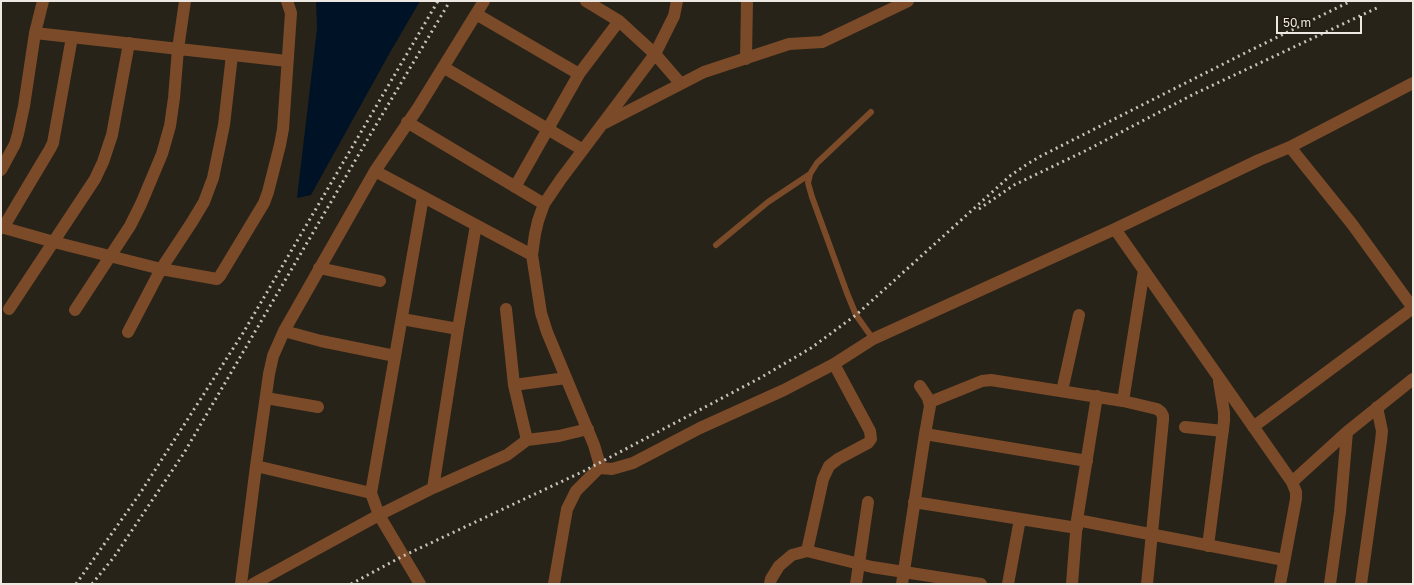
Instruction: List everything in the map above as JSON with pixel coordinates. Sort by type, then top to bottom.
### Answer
[{"type":"street","points":[[1,170],[4,156],[15,144],[18,134],[24,106],[35,33],[43,1]]},
{"type":"street","points":[[75,310],[130,226],[162,154],[170,126],[178,49],[186,1]]},
{"type":"street","points":[[72,37],[53,143],[2,228],[161,269],[217,279],[264,203],[280,145],[283,129],[291,13],[287,1]]},
{"type":"street","points":[[241,584],[256,466],[273,356],[284,331],[374,171],[443,67],[484,1]]},
{"type":"street","points":[[586,1],[619,21],[654,54],[681,84]]},
{"type":"street","points":[[554,584],[567,509],[576,491],[599,468],[599,462],[594,445],[540,313],[532,254],[538,220],[544,204],[654,54],[674,16],[677,1]]},
{"type":"street","points":[[746,59],[747,1]]},
{"type":"street","points":[[602,124],[704,72],[789,44],[822,42],[908,1]]},
{"type":"street","points":[[476,14],[579,74]]},
{"type":"street","points":[[515,187],[579,74],[619,21]]},
{"type":"street","points":[[35,33],[287,61]]},
{"type":"street","points":[[9,309],[95,179],[108,150],[112,135],[129,43]]},
{"type":"street","points":[[128,332],[161,269],[204,202],[213,178],[224,125],[232,55]]},
{"type":"street","points":[[443,67],[583,150]]},
{"type":"street","points":[[599,468],[612,469],[633,463],[700,428],[784,390],[834,364],[873,340],[1115,229],[1252,163],[1290,147],[1413,83]]},
{"type":"street","points":[[407,122],[544,204]]},
{"type":"street","points":[[1253,427],[1413,308],[1352,224],[1290,147]]},
{"type":"street","points":[[374,171],[532,254]]},
{"type":"street","points":[[420,584],[379,515],[371,493],[423,197]]},
{"type":"street","points":[[434,488],[458,329],[476,225]]},
{"type":"street","points":[[1115,229],[1292,482],[1296,492],[1296,499],[1280,584]]},
{"type":"street","points":[[319,268],[380,281]]},
{"type":"street","points":[[1123,401],[1144,270]]},
{"type":"street","points":[[506,309],[514,385],[527,440]]},
{"type":"street","points":[[1062,391],[1080,315]]},
{"type":"street","points":[[402,319],[458,329]]},
{"type":"street","points":[[284,331],[321,341],[395,356]]},
{"type":"street","points":[[806,551],[823,479],[829,466],[838,459],[868,443],[871,435],[834,364]]},
{"type":"street","points":[[1208,546],[1223,431],[1224,412],[1218,376]]},
{"type":"street","points":[[514,385],[566,378]]},
{"type":"street","points":[[1292,482],[1347,432],[1413,379]]},
{"type":"street","points":[[930,402],[982,381],[991,380],[1097,396],[1157,409],[1163,416],[1146,584]]},
{"type":"street","points":[[902,584],[930,402],[920,386]]},
{"type":"street","points":[[1072,584],[1077,524],[1097,396]]},
{"type":"street","points":[[266,398],[318,407]]},
{"type":"street","points":[[1360,584],[1382,441],[1382,431],[1377,407]]},
{"type":"street","points":[[1185,427],[1223,431]]},
{"type":"street","points":[[253,584],[379,515],[507,455],[527,440],[559,436],[588,430]]},
{"type":"street","points":[[1330,584],[1340,512],[1347,432]]},
{"type":"street","points":[[925,434],[1087,461]]},
{"type":"street","points":[[256,466],[371,493]]},
{"type":"street","points":[[856,584],[868,502]]},
{"type":"street","points":[[914,502],[1020,519],[1077,524],[1151,534],[1284,560]]},
{"type":"street","points":[[1008,584],[1020,519]]},
{"type":"street","points":[[770,584],[771,579],[779,566],[792,555],[806,551],[872,567],[981,584]]},
{"type":"lane","points":[[871,112],[817,163],[810,174],[808,183],[856,315],[873,340]]},
{"type":"lane","points":[[716,244],[768,202],[810,174]]},
{"type":"water","points":[[316,1],[420,1],[311,195],[297,198],[317,29]]},
{"type":"railway","points":[[76,584],[139,495],[243,333],[438,1]]},
{"type":"railway","points":[[92,584],[114,557],[184,453],[450,1]]},
{"type":"railway","points":[[351,584],[403,556],[584,471],[760,378],[811,348],[856,315],[1011,175],[1029,163],[1351,1]]},
{"type":"railway","points":[[979,209],[1014,185],[1085,151],[1194,94],[1379,7]]}]
